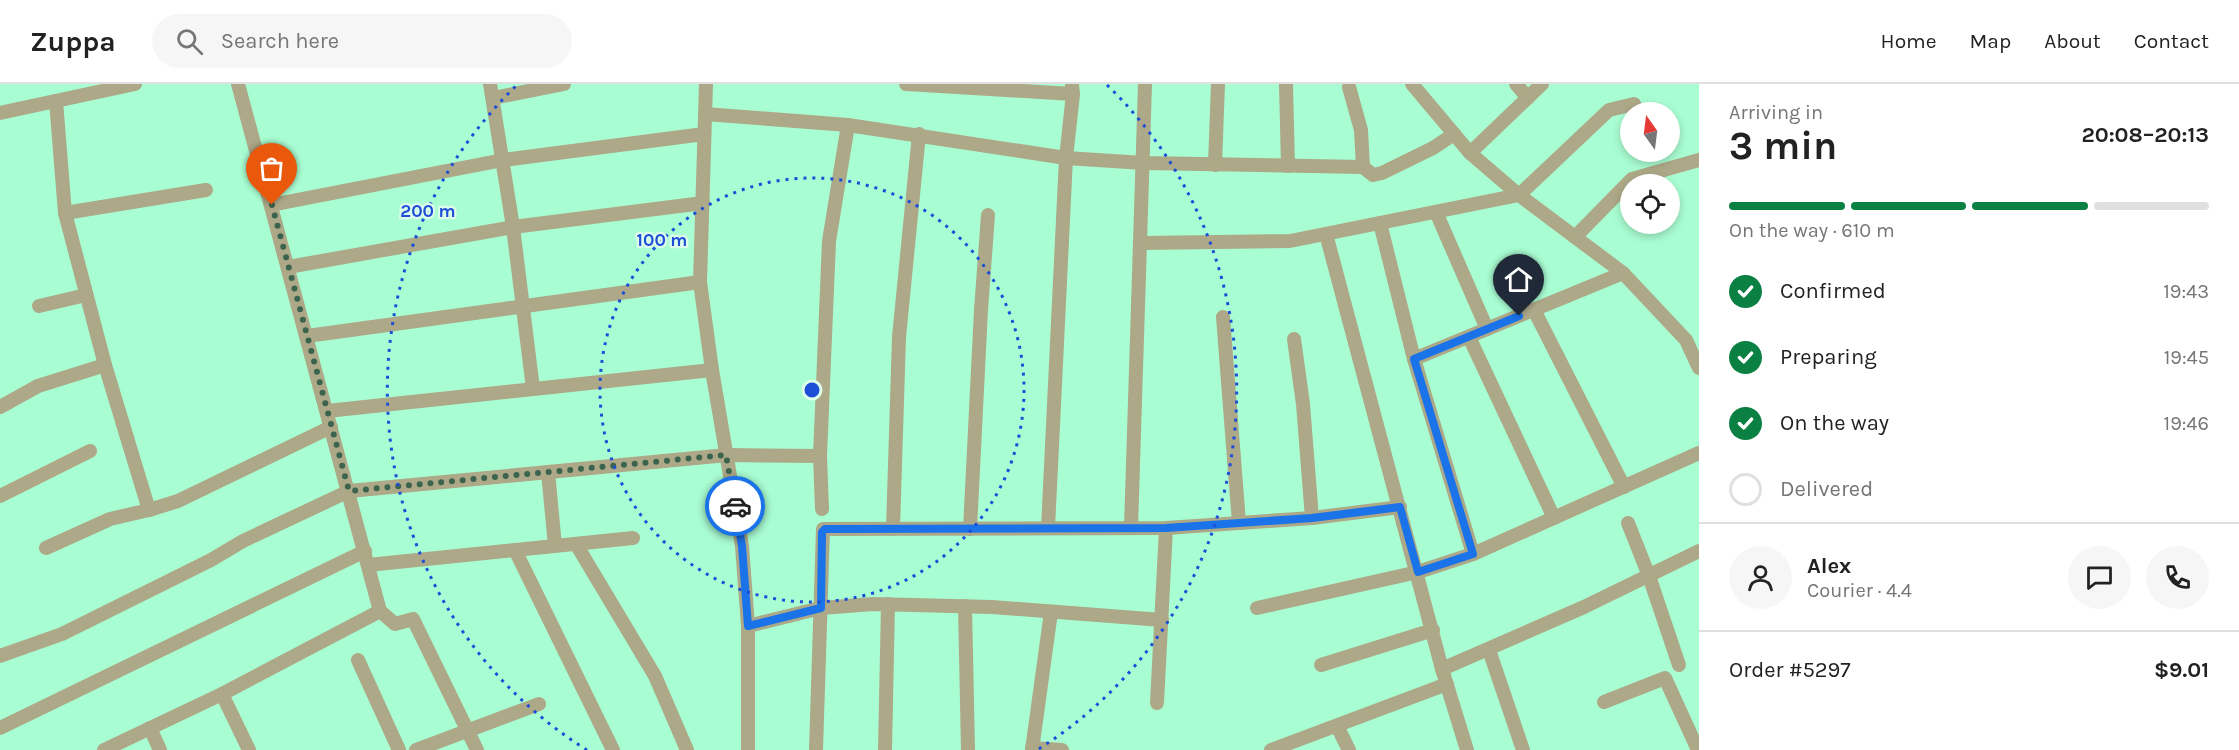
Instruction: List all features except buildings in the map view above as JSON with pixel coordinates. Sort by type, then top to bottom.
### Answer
[{"type":"street","points":[[0,113],[135,84]]},
{"type":"street","points":[[238,84],[380,611],[395,624],[413,619],[477,750]]},
{"type":"street","points":[[533,389],[513,227],[491,91],[564,84]]},
{"type":"street","points":[[706,84],[700,282],[712,370],[742,546],[748,626],[748,750]]},
{"type":"street","points":[[906,84],[1072,89],[1066,158],[1048,528]]},
{"type":"street","points":[[1131,528],[1142,243],[1145,84]]},
{"type":"street","points":[[1215,165],[1218,84]]},
{"type":"street","points":[[1286,84],[1288,166]]},
{"type":"street","points":[[1412,84],[1470,153],[1519,195],[1623,273],[1686,340],[1699,368]]},
{"type":"street","points":[[1516,84],[1528,98]]},
{"type":"street","points":[[1470,153],[1542,84]]},
{"type":"street","points":[[1349,87],[1361,130],[1363,167]]},
{"type":"street","points":[[56,101],[65,213],[105,365],[149,510]]},
{"type":"street","points":[[1142,243],[1290,241],[1519,195],[1610,110],[1620,108]]},
{"type":"street","points":[[705,114],[848,125],[1066,158],[1144,163],[1363,167],[1373,175],[1382,173],[1433,148],[1454,134]]},
{"type":"street","points":[[822,509],[820,456],[829,241],[848,125]]},
{"type":"street","points":[[272,205],[503,160],[704,134]]},
{"type":"street","points":[[893,529],[899,337],[919,134]]},
{"type":"street","points":[[1575,237],[1632,179],[1699,160]]},
{"type":"street","points":[[65,213],[206,190]]},
{"type":"street","points":[[288,267],[513,227],[703,203]]},
{"type":"street","points":[[1436,212],[1487,329]]},
{"type":"street","points":[[970,529],[988,215]]},
{"type":"street","points":[[1380,223],[1414,359],[1473,554]]},
{"type":"street","points":[[1326,234],[1418,572],[1442,669],[1467,750]]},
{"type":"street","points":[[1414,359],[1623,273]]},
{"type":"street","points":[[307,336],[700,282]]},
{"type":"street","points":[[39,306],[86,295]]},
{"type":"street","points":[[1534,310],[1624,487]]},
{"type":"street","points":[[1223,317],[1239,523]]},
{"type":"street","points":[[1469,337],[1554,518]]},
{"type":"street","points":[[1294,339],[1303,404],[1312,518]]},
{"type":"street","points":[[0,406],[38,386],[105,365]]},
{"type":"street","points":[[327,411],[712,370]]},
{"type":"street","points":[[46,548],[110,519],[178,501],[331,427]]},
{"type":"street","points":[[0,496],[90,451]]},
{"type":"street","points":[[1257,608],[1418,572],[1473,554],[1699,453]]},
{"type":"street","points":[[0,656],[62,634],[211,560],[243,540],[349,491],[726,455],[820,456]]},
{"type":"street","points":[[548,472],[555,546]]},
{"type":"street","points":[[816,750],[823,529],[1166,528],[1312,518],[1400,507]]},
{"type":"street","points":[[1628,523],[1649,576],[1679,665]]},
{"type":"street","points":[[1157,703],[1166,528]]},
{"type":"street","points":[[0,728],[367,558],[514,550],[633,538]]},
{"type":"street","points":[[576,543],[655,676],[687,750]]},
{"type":"street","points":[[514,550],[613,750]]},
{"type":"street","points":[[1442,669],[1489,650],[1649,576],[1699,550]]},
{"type":"street","points":[[748,626],[821,608],[888,604],[965,606],[1162,620]]},
{"type":"street","points":[[885,750],[888,604]]},
{"type":"street","points":[[965,606],[968,750]]},
{"type":"street","points":[[104,750],[222,694],[380,611]]},
{"type":"street","points":[[1051,612],[1032,749],[1062,750]]},
{"type":"street","points":[[1321,665],[1432,630]]},
{"type":"street","points":[[1489,650],[1524,750]]},
{"type":"street","points":[[358,660],[399,750]]},
{"type":"street","points":[[1604,702],[1665,678],[1698,750]]},
{"type":"street","points":[[1271,750],[1447,684]]},
{"type":"street","points":[[222,694],[249,750]]},
{"type":"street","points":[[416,750],[539,704]]},
{"type":"street","points":[[1337,726],[1349,750]]},
{"type":"street","points":[[150,728],[160,750]]},
{"type":"way so far","points":[[272,205],[349,491],[726,455],[735,506]]},
{"type":"route","points":[[735,506],[742,546],[748,626],[821,608],[823,529],[1166,528],[1312,518],[1400,507],[1418,572],[1473,554],[1414,359],[1519,316]]}]
